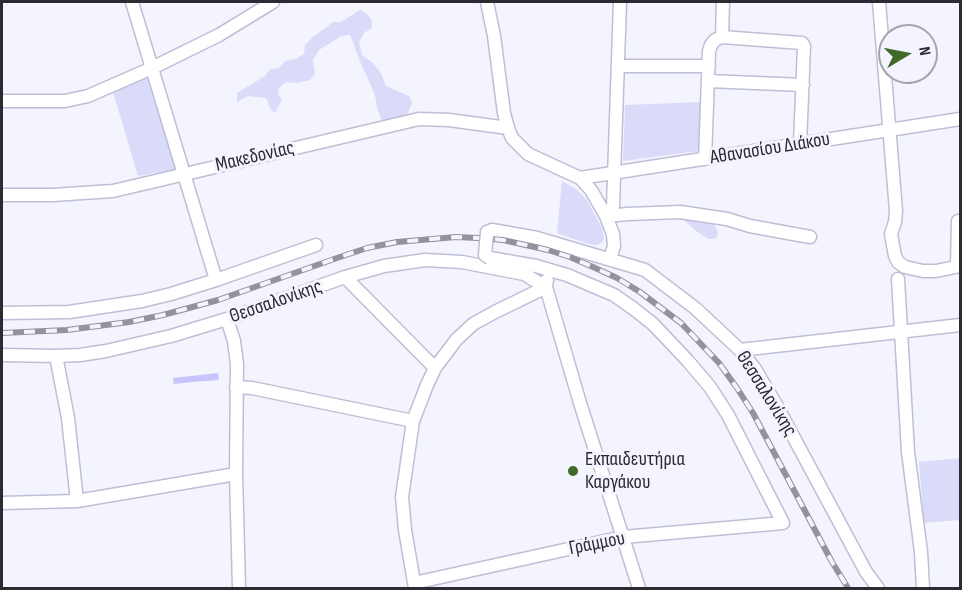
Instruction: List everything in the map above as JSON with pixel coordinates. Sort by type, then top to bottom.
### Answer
[{"type":"street","points":[[132,2],[216,280]]},
{"type":"street","points":[[2,101],[72,100],[88,96],[152,68],[219,34],[273,2]]},
{"type":"street","points":[[487,2],[508,128],[512,138],[528,154],[580,178],[591,190],[613,234],[614,246],[610,259]]},
{"type":"street","points":[[606,216],[613,206],[620,2]]},
{"type":"street","points":[[722,37],[723,2]]},
{"type":"street","points":[[879,2],[896,211],[891,234],[898,262],[905,267],[923,272],[959,266],[958,221]]},
{"type":"street","points":[[705,159],[711,45],[722,37],[802,43],[804,46],[800,144]]},
{"type":"street","points":[[626,66],[709,66]]},
{"type":"street","points":[[708,81],[803,85]]},
{"type":"street","name":"Αθανασίου Διάκου","points":[[580,178],[960,118]]},
{"type":"street","name":"Μακεδονίας","points":[[2,195],[52,195],[113,191],[419,119],[449,120],[508,128]]},
{"type":"street","points":[[606,216],[690,213],[810,237]]},
{"type":"street","name":"Θεσσαλονίκης","points":[[549,270],[485,255],[487,232],[492,230],[537,238],[645,270],[695,308],[740,350],[755,369],[778,408],[866,572],[878,588]]},
{"type":"street","name":"Θεσσαλονίκης","points":[[2,313],[69,312],[118,306],[171,294],[316,245]]},
{"type":"street","name":"Θεσσαλονίκης","points":[[2,355],[56,356],[106,351],[227,320],[345,277],[384,266],[425,260],[462,262],[524,274],[546,288]]},
{"type":"street","points":[[549,270],[546,288],[639,588]]},
{"type":"street","name":"Γράμμου","points":[[414,586],[623,537],[783,523],[728,415],[710,387],[688,361],[653,324],[614,295],[549,270]]},
{"type":"street","points":[[345,277],[435,368]]},
{"type":"street","points":[[897,279],[908,452],[921,552],[922,588]]},
{"type":"street","points":[[414,586],[402,497],[413,421],[435,368],[456,340],[474,324],[546,288]]},
{"type":"street","points":[[227,320],[234,341],[237,364],[236,474],[239,588]]},
{"type":"street","points":[[740,350],[960,325]]},
{"type":"street","points":[[56,356],[68,418],[77,501]]},
{"type":"street","points":[[236,387],[252,388],[413,421]]},
{"type":"street","points":[[2,502],[77,501],[236,474]]},
{"type":"shaded area","points":[[360,10],[366,13],[372,21],[372,28],[364,33],[359,42],[362,55],[381,73],[386,86],[409,96],[412,103],[407,115],[386,123],[381,119],[375,95],[350,35],[341,36],[319,50],[313,60],[315,73],[310,80],[296,83],[286,82],[279,88],[278,94],[282,100],[275,113],[271,110],[266,98],[248,96],[237,102],[237,93],[265,76],[270,69],[279,68],[285,61],[296,59],[304,54],[305,45],[333,22],[341,22]]},
{"type":"shaded area","points":[[147,78],[177,169],[138,176],[113,92]]},
{"type":"shaded area","points":[[701,102],[699,151],[623,161],[625,105]]},
{"type":"shaded area","points":[[562,181],[576,189],[587,200],[602,228],[604,238],[597,245],[557,233]]},
{"type":"shaded area","points":[[679,216],[711,223],[718,232],[717,237],[708,239]]},
{"type":"shaded area","points":[[960,458],[960,520],[924,523],[919,462]]},
{"type":"water","points":[[218,373],[219,380],[174,384],[173,378]]},
{"type":"railway","points":[[2,333],[67,330],[163,315],[218,300],[367,248],[397,242],[456,237],[478,238],[503,240],[548,250],[593,267],[640,292],[681,323],[719,363],[753,413],[848,588]]},
{"type":"place","name":"Εκπαιδευτήρια Καργάκου","points":[[573,471]]}]
